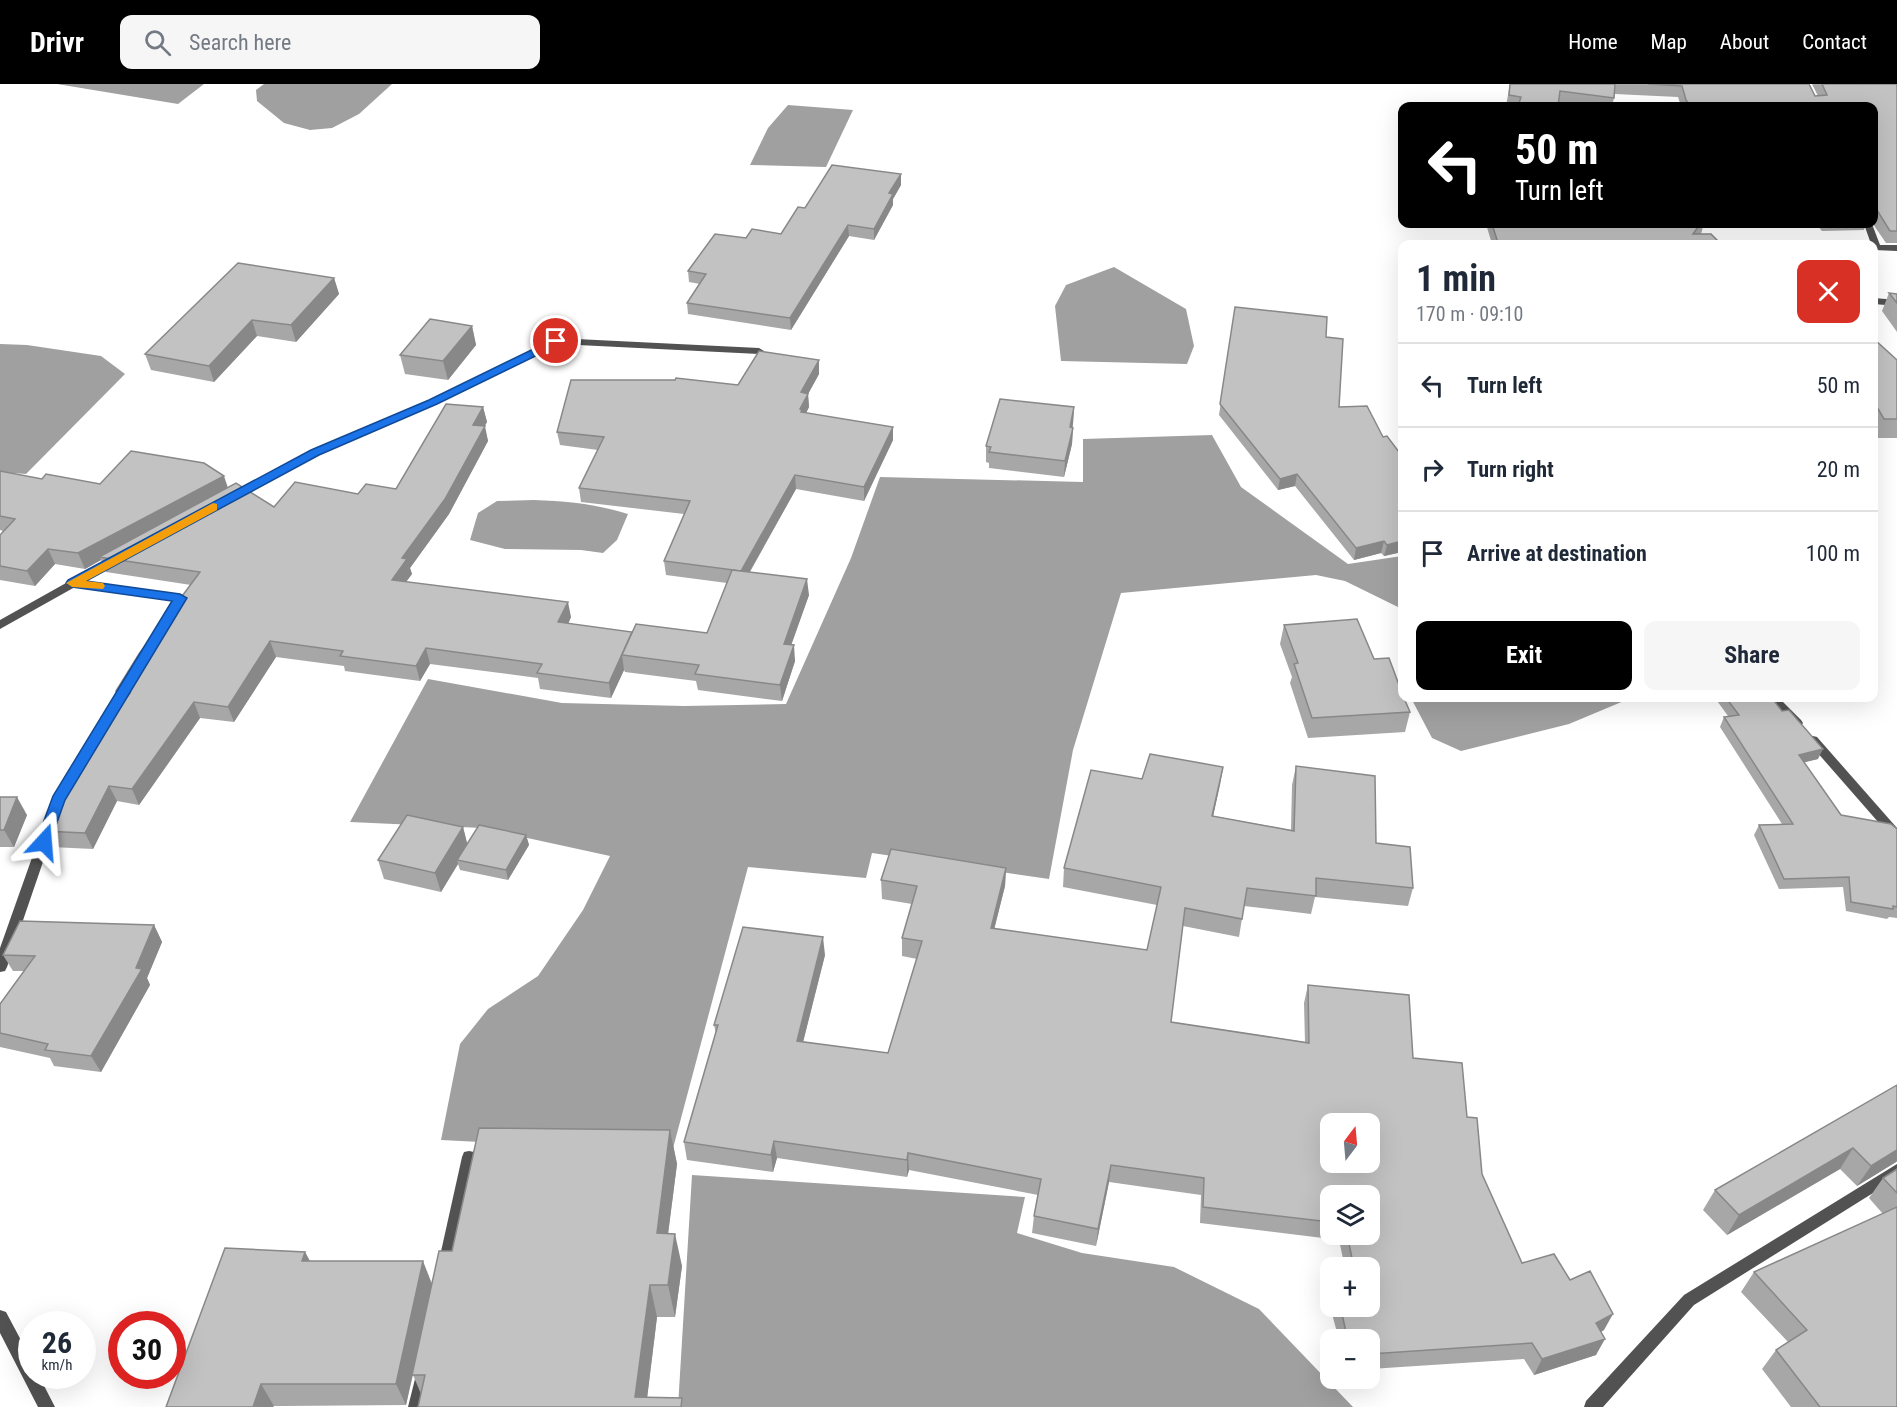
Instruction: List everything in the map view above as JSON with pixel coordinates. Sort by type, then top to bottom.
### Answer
[{"type":"street","points":[[1878,247],[1897,248]]},
{"type":"street","points":[[1878,301],[1897,303]]},
{"type":"street","points":[[220,503],[315,452],[433,402],[556,341],[759,351]]},
{"type":"street","points":[[0,625],[125,554]]},
{"type":"street","points":[[72,583],[180,598],[162,628]]},
{"type":"street","points":[[76,769],[131,679]]},
{"type":"street","points":[[1777,702],[1789,713],[1897,836]]},
{"type":"street","points":[[0,967],[54,811]]},
{"type":"street","points":[[442,1285],[469,1157]]},
{"type":"street","points":[[1593,1407],[1689,1300],[1897,1170]]},
{"type":"street","points":[[0,1317],[47,1407]]},
{"type":"street","points":[[416,1407],[427,1355]]},
{"type":"shaded area","points":[[57,84],[204,84],[178,104]]},
{"type":"shaded area","points":[[264,84],[392,84],[359,114],[332,128],[310,130],[284,123],[257,101],[256,90]]},
{"type":"shaded area","points":[[788,105],[853,110],[826,167],[750,165],[768,128]]},
{"type":"shaded area","points":[[1114,267],[1186,309],[1194,346],[1187,364],[1061,361],[1055,306],[1066,285]]},
{"type":"shaded area","points":[[0,344],[27,345],[101,356],[125,374],[26,474],[0,472]]},
{"type":"shaded area","points":[[1212,435],[1241,487],[1348,564],[1398,557],[1398,607],[1345,581],[1316,575],[1121,593],[1073,750],[1049,879],[872,853],[866,878],[748,867],[672,1152],[441,1140],[460,1044],[488,1009],[538,976],[583,910],[610,856],[482,828],[350,822],[428,679],[562,703],[684,706],[786,704],[851,558],[880,477],[1083,482],[1083,439]]},
{"type":"shaded area","points":[[534,500],[581,504],[628,514],[617,540],[603,553],[581,550],[505,549],[470,540],[478,513],[497,501]]},
{"type":"shaded area","points":[[1413,702],[1621,702],[1569,724],[1461,751],[1432,738]]},
{"type":"shaded area","points":[[692,1175],[1025,1197],[1017,1233],[1082,1253],[1174,1267],[1259,1309],[1320,1373],[1320,1389],[1336,1389],[1353,1407],[678,1407]]},
{"type":"building","points":[[1510,84],[1615,84],[1614,98],[1560,91],[1559,102],[1519,102],[1521,97],[1509,95]]},
{"type":"building","points":[[1648,84],[1809,84],[1815,96],[1827,95],[1822,84],[1897,84],[1897,231],[1890,231],[1878,212],[1878,102],[1687,102],[1682,86]]},
{"type":"building","points":[[832,165],[901,174],[889,193],[893,194],[874,229],[848,225],[790,318],[687,303],[706,274],[688,271],[715,234],[746,238],[752,229],[781,234],[798,207],[805,208]]},
{"type":"building","points":[[1493,228],[1697,228],[1693,234],[1711,234],[1717,240],[1497,240]]},
{"type":"building","points":[[238,263],[334,278],[291,325],[252,320],[209,366],[145,354]]},
{"type":"building","points":[[1889,293],[1897,294],[1897,303]]},
{"type":"building","points":[[1235,307],[1327,317],[1326,337],[1343,339],[1339,407],[1367,406],[1383,437],[1387,436],[1398,451],[1398,542],[1387,545],[1384,541],[1356,548],[1297,474],[1280,479],[1220,404]]},
{"type":"building","points":[[430,319],[472,326],[443,361],[400,355]]},
{"type":"building","points":[[1878,343],[1897,360],[1897,419],[1884,419],[1878,409]]},
{"type":"building","points":[[759,351],[819,360],[801,392],[808,394],[800,409],[801,412],[893,427],[864,487],[795,475],[741,571],[664,561],[690,501],[579,488],[604,437],[557,432],[571,380],[675,380],[676,378],[738,385]]},
{"type":"building","points":[[1000,399],[1074,407],[1070,427],[1073,428],[1065,461],[989,452],[991,447],[986,446]]},
{"type":"building","points":[[446,404],[483,407],[473,425],[485,426],[445,499],[402,558],[407,559],[392,580],[568,602],[558,622],[632,632],[609,683],[537,673],[542,664],[426,648],[416,666],[340,656],[343,651],[270,641],[228,707],[194,702],[132,789],[109,786],[85,833],[43,831],[57,791],[130,693],[116,691],[139,654],[200,572],[99,557],[236,483],[274,507],[295,482],[358,494],[366,484],[396,489]]},
{"type":"building","points":[[131,451],[204,463],[224,476],[78,553],[48,549],[27,571],[0,566],[0,535],[15,519],[0,516],[0,471],[42,479],[46,474],[100,484]]},
{"type":"building","points":[[732,570],[807,579],[784,644],[794,645],[780,685],[695,674],[699,665],[622,655],[636,624],[707,633]]},
{"type":"building","points":[[1357,619],[1374,659],[1389,658],[1398,682],[1398,702],[1406,702],[1410,712],[1312,718],[1294,664],[1298,663],[1284,625]]},
{"type":"building","points":[[1729,702],[1775,702],[1782,711],[1789,710],[1823,749],[1799,755],[1841,815],[1891,824],[1897,829],[1897,907],[1893,906],[1893,909],[1851,902],[1849,877],[1784,879],[1759,825],[1793,824],[1724,717],[1739,715]]},
{"type":"building","points":[[1150,754],[1223,767],[1212,816],[1294,831],[1296,766],[1375,776],[1376,843],[1410,847],[1413,888],[1316,878],[1316,896],[1247,888],[1242,919],[1185,908],[1171,1022],[1309,1043],[1308,985],[1409,995],[1413,1058],[1462,1063],[1467,1117],[1477,1118],[1482,1174],[1522,1263],[1554,1254],[1570,1280],[1590,1271],[1613,1314],[1596,1323],[1605,1339],[1542,1359],[1532,1343],[1380,1353],[1380,1329],[1345,1329],[1343,1317],[1380,1317],[1380,1257],[1352,1257],[1349,1245],[1380,1245],[1380,1185],[1320,1185],[1320,1221],[1203,1207],[1204,1178],[1111,1165],[1098,1229],[1034,1216],[1041,1179],[908,1153],[907,1160],[774,1141],[771,1155],[684,1142],[718,1025],[714,1025],[743,927],[823,937],[797,1041],[888,1053],[922,941],[902,938],[917,886],[881,880],[891,849],[1006,868],[991,928],[1147,950],[1161,887],[1064,868],[1091,770],[1142,779]]},
{"type":"building","points":[[0,797],[17,797],[4,830],[0,830]]},
{"type":"building","points":[[407,815],[463,827],[435,873],[378,860]]},
{"type":"building","points":[[479,825],[526,835],[506,870],[457,860]]},
{"type":"building","points":[[20,921],[154,925],[136,968],[142,969],[91,1056],[45,1050],[48,1044],[0,1033],[0,1004],[35,956],[3,955]]},
{"type":"building","points":[[1897,1085],[1897,1150],[1871,1166],[1853,1148],[1739,1215],[1715,1190]]},
{"type":"building","points":[[479,1128],[670,1130],[657,1233],[675,1234],[668,1285],[650,1285],[635,1397],[682,1398],[681,1407],[418,1407],[425,1375],[412,1375],[439,1251],[452,1251]]},
{"type":"building","points":[[1897,1169],[1897,1193],[1883,1178]]},
{"type":"building","points":[[1897,1207],[1897,1407],[1820,1407],[1776,1350],[1807,1330],[1754,1272]]},
{"type":"building","points":[[225,1248],[305,1252],[302,1261],[423,1261],[396,1384],[261,1384],[253,1407],[166,1407],[173,1389],[186,1389],[186,1353]]},
{"type":"slow traffic","points":[[98,586],[72,583],[213,507]]},
{"type":"route","points":[[44,842],[58,800],[180,598],[72,583],[315,452],[433,402],[556,341]]}]
